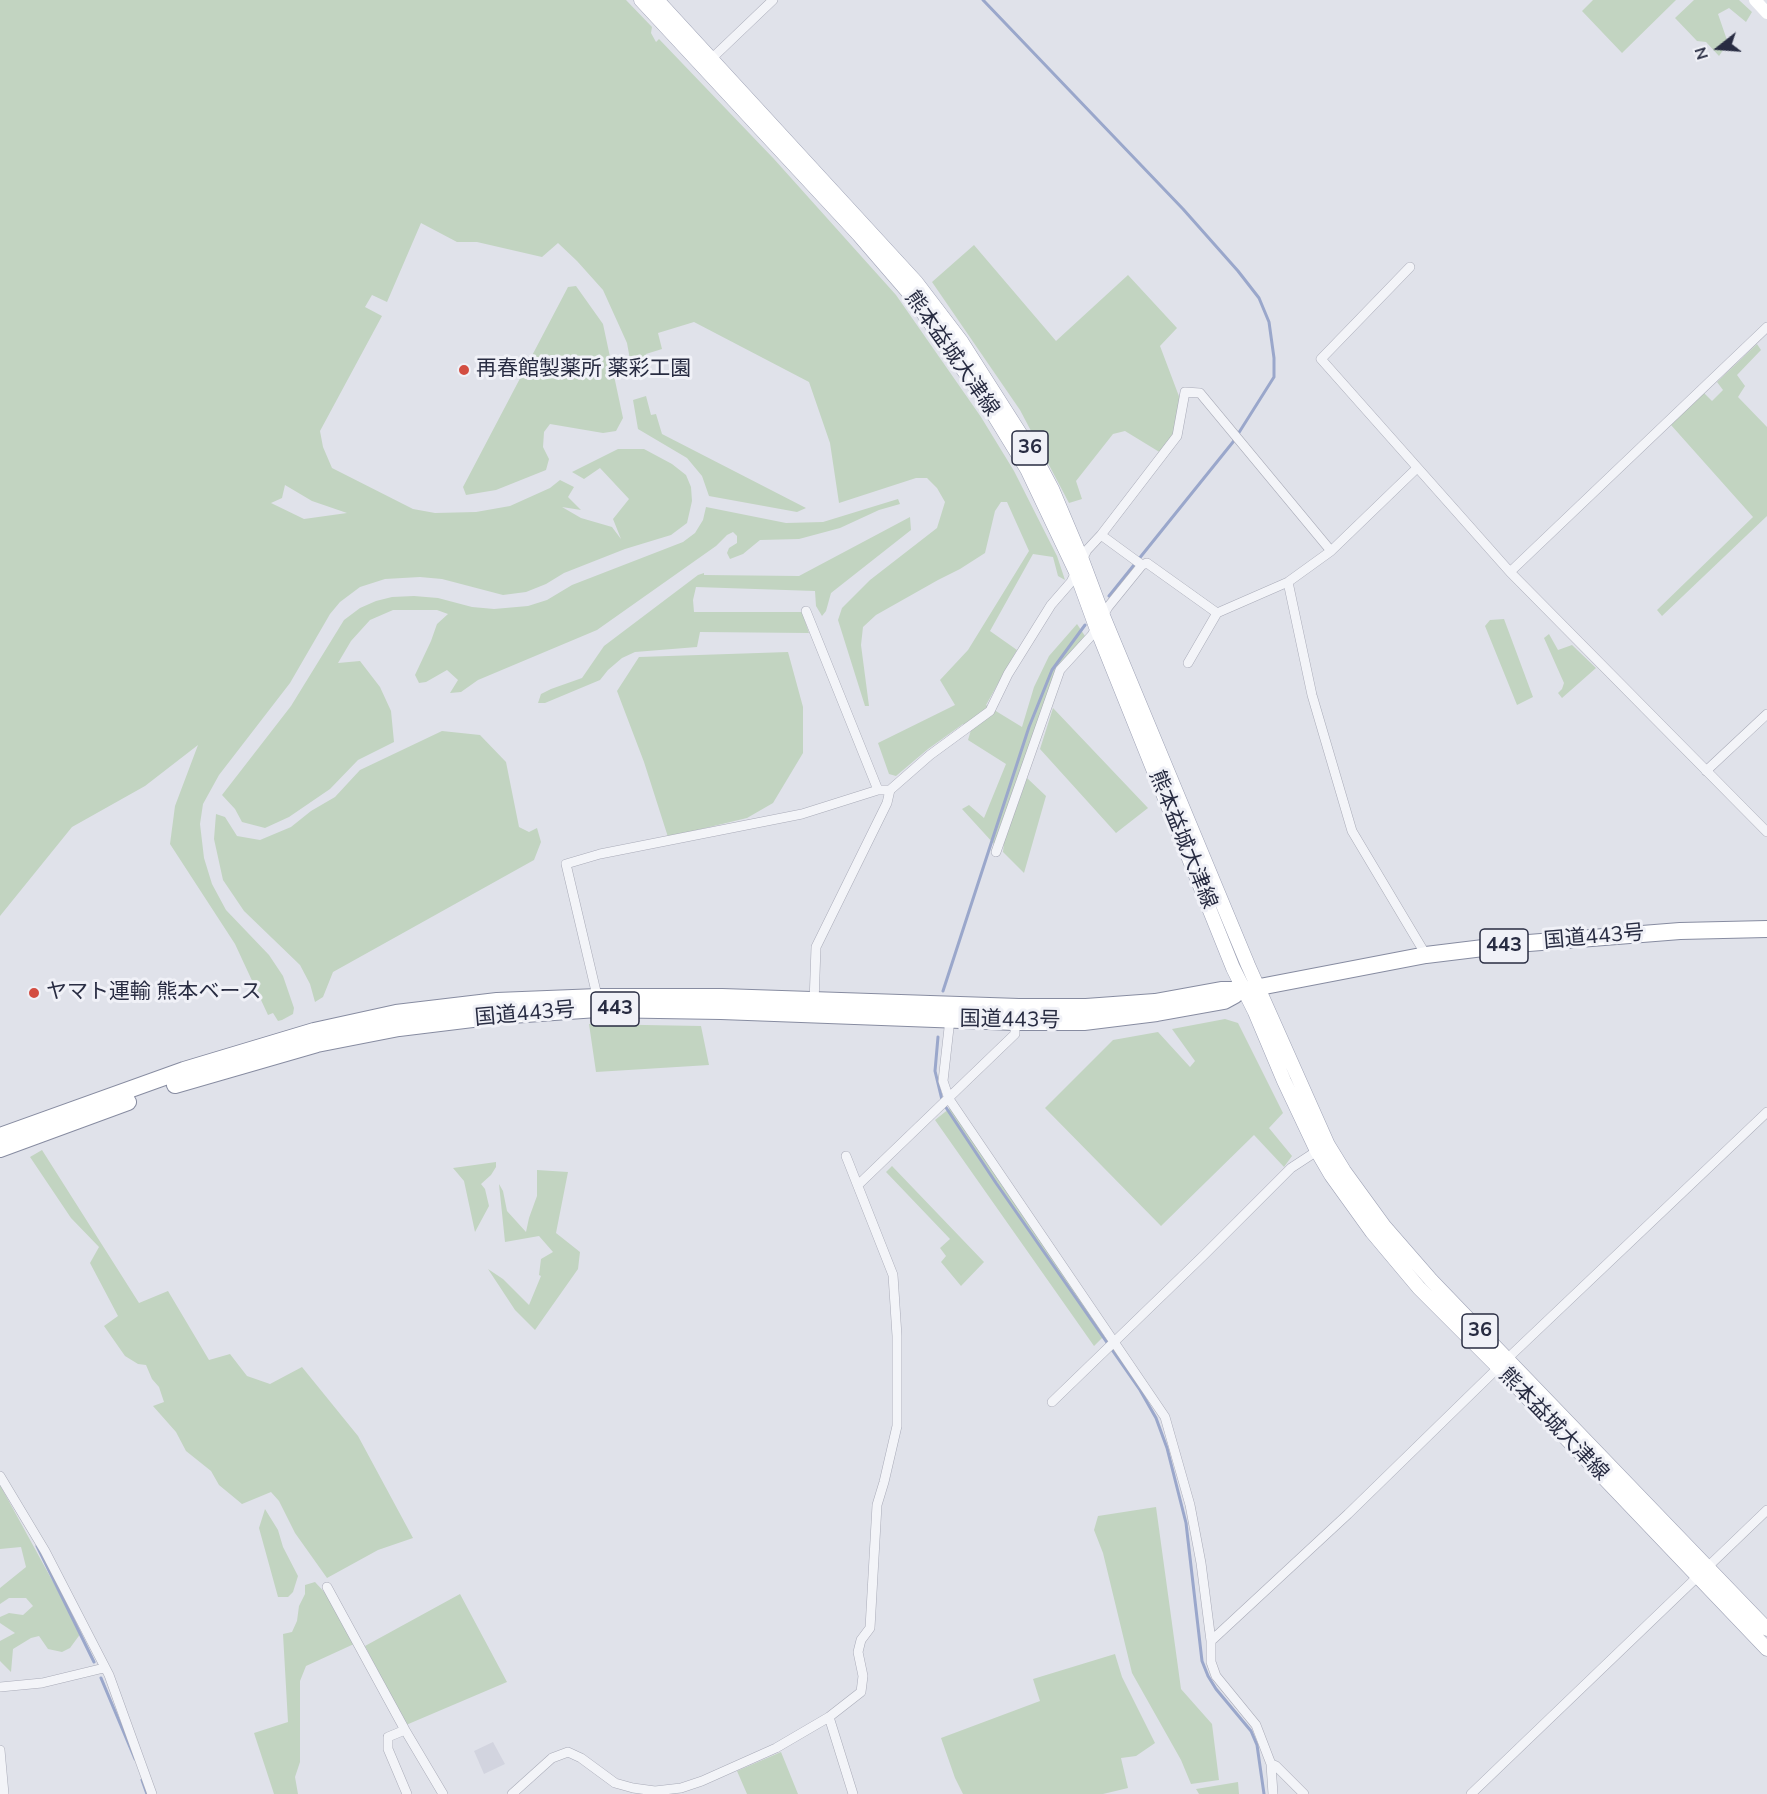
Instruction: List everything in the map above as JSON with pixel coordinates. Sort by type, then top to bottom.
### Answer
[{"type":"highway","name":"国道443号","points":[[0,1136],[184,1070],[314,1031],[396,1013],[497,1002],[1086,1007],[1146,1003],[1221,990],[1251,988],[1426,955],[1516,944],[1680,931],[1767,929]]},
{"type":"highway","name":"国道443号","points":[[814,1006],[950,1019],[1084,1022],[1157,1013],[1224,1001],[1251,988]]},
{"type":"highway","name":"国道443号","points":[[0,1149],[187,1081],[317,1044],[399,1028],[597,1003]]},
{"type":"main road","name":"熊本益城大津線","points":[[641,0],[708,63]]},
{"type":"main road","name":"熊本益城大津線","points":[[657,0],[708,63],[916,302],[993,412],[1042,497],[1079,566],[1233,968],[1251,988],[1284,1080],[1322,1148],[1331,1175],[1372,1232],[1412,1280],[1503,1364],[1701,1571],[1767,1649]]},
{"type":"main road","name":"熊本益城大津線","points":[[1701,1571],[1767,1629]]},
{"type":"street","points":[[708,63],[773,0]]},
{"type":"street","points":[[1755,0],[1767,13]]},
{"type":"street","points":[[1410,267],[1321,359],[1416,469],[1510,572],[1767,832]]},
{"type":"street","points":[[1510,572],[1767,327]]},
{"type":"street","points":[[814,1006],[816,947],[887,803],[890,790],[930,754],[990,711],[1008,674],[1051,605],[1071,582],[1088,550],[1177,436],[1185,392],[1200,393],[1331,550]]},
{"type":"street","points":[[1188,663],[1217,613],[1288,582],[1331,550],[1416,469]]},
{"type":"street","points":[[1101,535],[1138,562],[1147,563],[1217,613]]},
{"type":"street","points":[[996,852],[1060,670],[1092,635],[1138,562]]},
{"type":"street","points":[[1288,582],[1312,695],[1352,831],[1426,955]]},
{"type":"street","points":[[806,611],[878,790]]},
{"type":"street","points":[[1706,771],[1767,714]]},
{"type":"street","points":[[597,1003],[566,864],[600,854],[802,814],[878,790],[890,790]]},
{"type":"street","points":[[950,1019],[943,1081],[945,1102],[1110,1345],[1165,1417],[1190,1505],[1201,1563],[1211,1662],[1216,1676],[1256,1725],[1271,1764],[1273,1794]]},
{"type":"street","points":[[858,1185],[1015,1034],[1015,1022]]},
{"type":"street","points":[[1210,1641],[1348,1514],[1767,1112]]},
{"type":"street","points":[[1052,1402],[1291,1168],[1322,1148]]},
{"type":"street","points":[[512,1794],[552,1758],[568,1752],[581,1758],[615,1783],[655,1791],[681,1788],[776,1748],[829,1718],[861,1692],[863,1676],[858,1652],[861,1640],[870,1628],[877,1505],[897,1426],[897,1336],[893,1275],[846,1156]]},
{"type":"street","points":[[0,1476],[45,1551],[105,1668],[152,1794]]},
{"type":"street","points":[[1471,1794],[1767,1509]]},
{"type":"street","points":[[327,1587],[405,1730],[443,1794]]},
{"type":"street","points":[[0,1687],[42,1683],[105,1668]]},
{"type":"street","points":[[829,1718],[853,1794]]},
{"type":"street","points":[[405,1730],[388,1737],[388,1749],[407,1794]]},
{"type":"street","points":[[0,1750],[4,1794]]},
{"type":"street","points":[[1271,1764],[1276,1766],[1304,1794]]},
{"type":"shaded area","points":[[493,1742],[505,1764],[484,1774],[474,1751]]},
{"type":"green space","points":[[0,0],[626,0],[652,27],[651,33],[656,42],[659,39],[774,159],[896,295],[981,417],[1014,471],[1057,556],[1065,580],[1058,576],[1053,557],[1033,554],[990,631],[1017,650],[986,705],[1022,727],[1034,687],[1049,656],[1077,624],[1085,636],[1056,670],[994,844],[962,809],[969,805],[984,818],[1006,764],[968,740],[971,730],[963,724],[896,776],[889,774],[878,743],[955,705],[940,680],[968,650],[1029,551],[1007,502],[1001,502],[995,511],[985,553],[876,615],[863,627],[861,645],[869,706],[865,706],[838,620],[842,608],[870,580],[937,528],[945,502],[937,488],[927,478],[916,478],[839,503],[830,443],[809,382],[694,322],[658,333],[662,349],[646,354],[651,371],[633,376],[627,343],[603,290],[558,243],[542,257],[477,242],[457,242],[421,223],[387,302],[372,295],[365,307],[382,316],[320,431],[323,447],[332,468],[413,509],[435,513],[476,512],[510,506],[550,488],[560,480],[574,487],[568,497],[581,510],[562,507],[581,518],[612,527],[621,539],[613,519],[629,499],[600,468],[584,479],[572,472],[618,449],[644,449],[672,464],[686,475],[691,487],[692,501],[687,523],[671,535],[625,549],[564,573],[526,592],[503,595],[442,579],[420,577],[385,579],[360,587],[340,602],[330,614],[290,683],[219,775],[203,804],[200,824],[204,858],[212,884],[226,910],[269,955],[283,976],[294,1008],[293,1014],[278,1021],[273,1013],[268,1015],[235,944],[170,844],[175,806],[198,745],[145,786],[72,827],[0,916]],"holes":[[[285,485],[312,501],[347,513],[304,519],[271,503],[282,498]]]},
{"type":"green space","points":[[1593,0],[1676,0],[1622,53],[1582,11]]},
{"type":"green space","points":[[1694,0],[1739,0],[1752,12],[1746,22],[1729,8],[1718,14],[1728,43],[1719,56],[1706,42],[1697,41],[1675,18]]},
{"type":"green space","points":[[974,245],[1056,341],[1128,275],[1177,328],[1160,346],[1180,399],[1174,434],[1161,453],[1125,431],[1113,434],[1076,481],[1082,499],[1069,503],[1020,410],[932,282]]},
{"type":"green space","points":[[576,286],[603,324],[623,418],[616,431],[603,433],[550,424],[544,432],[543,447],[549,459],[546,470],[496,490],[466,495],[463,487],[568,287]]},
{"type":"green space","points":[[1757,344],[1761,350],[1737,375],[1745,386],[1738,397],[1767,427],[1767,516],[1662,616],[1657,610],[1753,517],[1671,425],[1704,393],[1712,401],[1723,390],[1717,382]]},
{"type":"green space","points":[[646,396],[651,415],[656,414],[662,434],[806,508],[797,512],[709,496],[702,476],[687,458],[638,429],[633,400]]},
{"type":"green space","points":[[898,499],[900,504],[879,510],[840,528],[799,539],[760,540],[743,554],[730,559],[727,553],[729,548],[737,543],[737,536],[733,532],[597,630],[478,680],[461,692],[450,693],[458,680],[447,670],[426,682],[419,683],[415,675],[437,624],[448,614],[437,610],[393,610],[370,620],[351,641],[338,663],[360,661],[380,687],[391,711],[394,742],[358,760],[330,789],[289,817],[265,828],[242,822],[235,809],[222,795],[291,706],[344,620],[360,608],[392,597],[414,596],[438,598],[472,607],[494,609],[528,606],[547,600],[572,585],[683,542],[695,533],[703,520],[706,507],[786,523],[823,522]]},
{"type":"green space","points":[[910,517],[911,530],[831,593],[826,611],[822,616],[816,606],[815,591],[696,587],[693,600],[694,612],[802,612],[809,633],[700,632],[697,647],[635,652],[622,658],[600,680],[545,703],[538,703],[541,694],[582,678],[604,646],[698,575],[704,573],[704,575],[799,576]]},
{"type":"green space","points":[[1504,619],[1533,697],[1517,705],[1485,626],[1490,620]]},
{"type":"green space","points":[[1549,634],[1558,650],[1572,645],[1596,668],[1562,698],[1558,693],[1564,683],[1544,638]]},
{"type":"green space","points":[[788,652],[803,707],[803,753],[773,803],[747,818],[668,837],[644,762],[617,691],[639,657]]},
{"type":"green space","points":[[1053,708],[1148,808],[1116,833],[1040,749]]},
{"type":"green space","points":[[442,731],[480,735],[506,762],[519,827],[529,832],[537,828],[541,842],[534,860],[333,972],[323,997],[315,1002],[310,984],[300,965],[244,911],[223,880],[214,839],[216,814],[225,817],[237,836],[260,840],[291,827],[311,811],[335,797],[360,770]]},
{"type":"green space","points":[[1027,778],[1046,796],[1024,873],[1003,852],[1004,842]]},
{"type":"green space","points":[[1225,1019],[1238,1023],[1283,1113],[1269,1128],[1292,1156],[1284,1167],[1254,1135],[1161,1226],[1045,1108],[1113,1040],[1158,1032],[1190,1067],[1195,1061],[1172,1029]]},
{"type":"green space","points":[[589,1024],[701,1026],[709,1065],[596,1072]]},
{"type":"green space","points":[[950,1108],[1105,1335],[1094,1346],[935,1120]]},
{"type":"green space","points":[[42,1150],[139,1303],[168,1291],[209,1360],[230,1354],[247,1376],[270,1384],[302,1367],[358,1436],[413,1538],[378,1550],[327,1578],[295,1533],[279,1501],[271,1492],[242,1504],[219,1485],[211,1471],[186,1451],[176,1432],[153,1406],[164,1402],[159,1387],[152,1379],[146,1365],[138,1364],[125,1356],[104,1326],[118,1316],[90,1263],[99,1247],[71,1218],[30,1157]]},
{"type":"green space","points":[[496,1162],[491,1175],[481,1184],[485,1189],[489,1206],[475,1232],[464,1181],[453,1168]]},
{"type":"green space","points":[[892,1166],[984,1262],[961,1286],[941,1262],[946,1256],[940,1248],[950,1239],[886,1172]]},
{"type":"green space","points":[[537,1170],[568,1172],[556,1233],[580,1252],[578,1269],[535,1330],[515,1310],[488,1269],[503,1279],[529,1305],[541,1276],[539,1275],[541,1259],[553,1252],[539,1236],[505,1242],[499,1184],[503,1191],[507,1211],[526,1232],[537,1196]]},
{"type":"green space","points":[[0,1485],[81,1633],[70,1648],[62,1652],[48,1649],[39,1636],[31,1638],[13,1649],[11,1672],[0,1661],[0,1641],[15,1633],[0,1623],[0,1617],[9,1613],[23,1615],[33,1606],[26,1598],[9,1598],[0,1604],[0,1588],[26,1567],[21,1547],[0,1549]]},
{"type":"green space","points":[[1156,1507],[1181,1689],[1212,1724],[1219,1780],[1191,1784],[1181,1760],[1132,1673],[1103,1553],[1094,1530],[1098,1516]]},
{"type":"green space","points":[[265,1509],[278,1530],[283,1547],[298,1576],[293,1592],[288,1597],[278,1597],[259,1528]]},
{"type":"green space","points":[[315,1582],[327,1595],[354,1644],[306,1666],[300,1681],[300,1762],[295,1777],[298,1794],[274,1794],[254,1733],[288,1722],[283,1634],[292,1632],[297,1621],[299,1606],[305,1594],[305,1585]]},
{"type":"green space","points":[[460,1594],[507,1682],[406,1725],[365,1646]]},
{"type":"green space","points":[[1115,1654],[1122,1677],[1155,1743],[1136,1756],[1121,1758],[1128,1788],[1103,1794],[963,1794],[941,1738],[1040,1701],[1033,1679]]},
{"type":"green space","points":[[781,1752],[798,1794],[747,1794],[737,1771]]},
{"type":"green space","points":[[1238,1782],[1239,1794],[1199,1794],[1196,1789]]},
{"type":"waterway","points":[[983,0],[1183,209],[1259,298],[1269,322],[1274,377],[1233,442],[1109,596]]},
{"type":"waterway","points":[[943,991],[1029,727],[1052,670],[1085,625]]},
{"type":"waterway","points":[[938,1037],[935,1071],[942,1100]]},
{"type":"waterway","points":[[945,1106],[1140,1390],[1156,1418],[1167,1448],[1186,1523],[1202,1661],[1216,1689],[1251,1731],[1257,1745],[1264,1794]]},
{"type":"waterway","points":[[37,1546],[94,1662]]},
{"type":"waterway","points":[[101,1678],[135,1759]]},
{"type":"waterway","points":[[142,1780],[147,1794]]},
{"type":"place","name":"再春館製薬所 薬彩工園","points":[[464,370]]},
{"type":"place","name":"ヤマト運輸 熊本ベース","points":[[34,993]]}]
